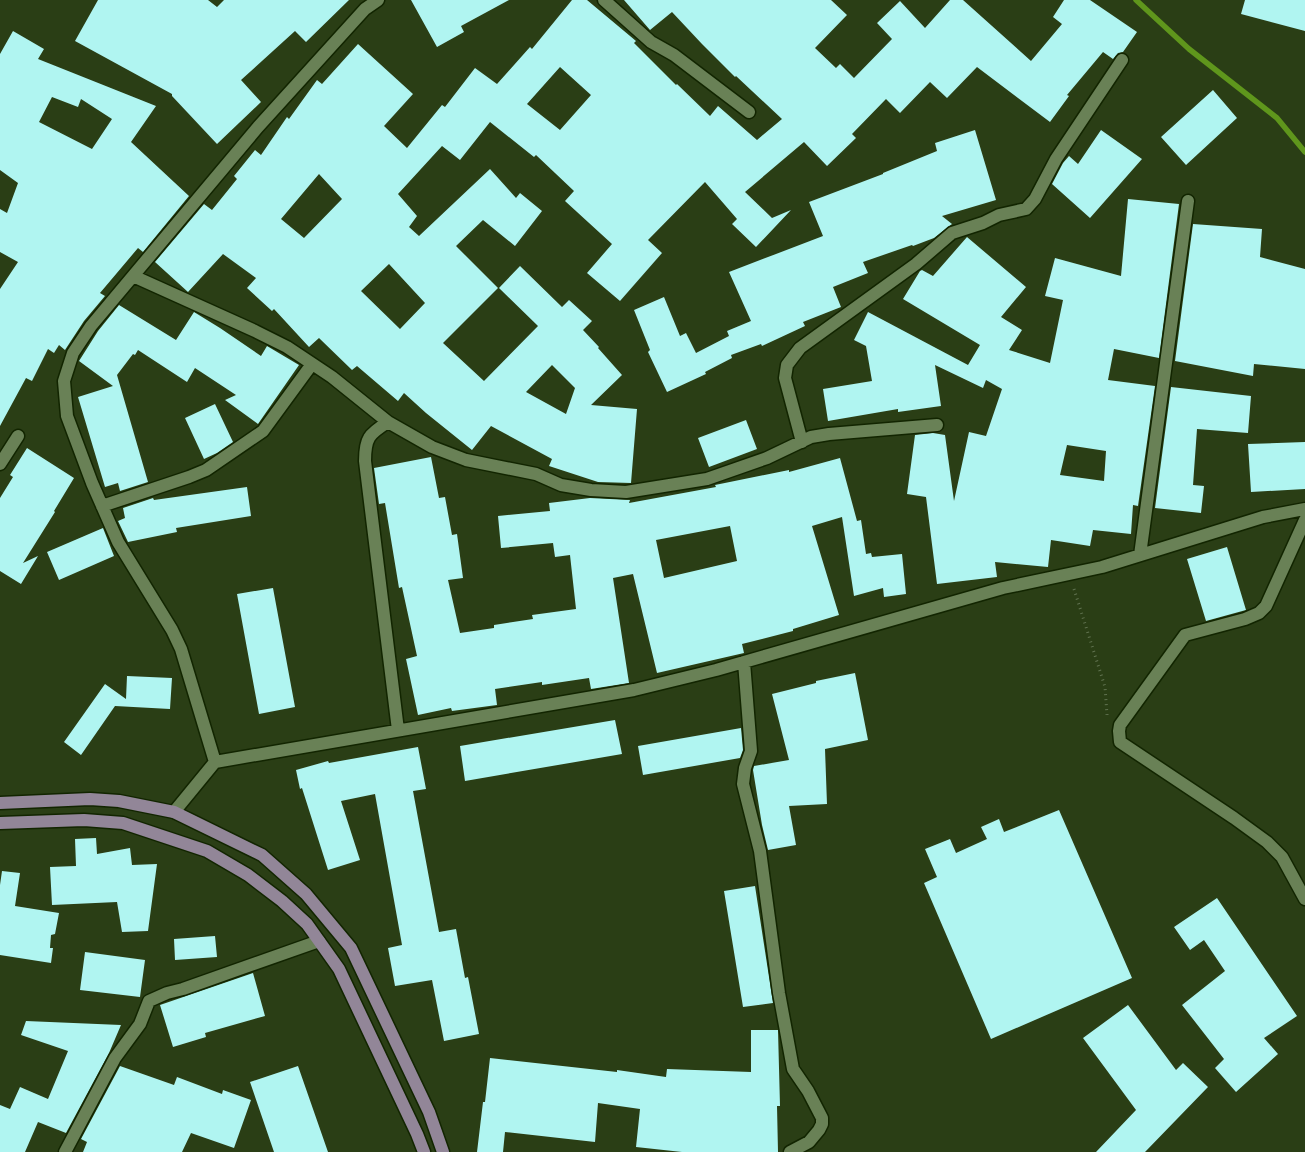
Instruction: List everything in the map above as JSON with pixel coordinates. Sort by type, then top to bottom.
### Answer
[{"type":"main road","points":[[0,803],[90,799],[119,801],[174,812],[262,855],[285,873],[306,894],[351,948],[429,1112],[443,1152]]},
{"type":"main road","points":[[0,823],[84,820],[124,823],[207,851],[248,875],[282,901],[307,924],[339,968],[424,1152]]},
{"type":"street","points":[[214,762],[180,649],[172,630],[118,542],[92,482],[67,416],[64,381],[73,353],[90,326],[258,127],[365,9],[378,0]]},
{"type":"street","points":[[604,0],[650,42],[674,55],[749,112]]},
{"type":"street","points":[[802,442],[785,378],[787,365],[800,348],[916,264],[952,233],[999,215],[1026,210],[1035,199],[1056,159],[1122,60]]},
{"type":"street","points":[[1140,555],[1188,201]]},
{"type":"street","points":[[133,276],[287,347],[332,377],[388,422],[432,447],[466,460],[536,474],[561,484],[591,490],[626,492],[707,479],[767,458],[811,437],[937,425]]},
{"type":"street","points":[[102,506],[206,470],[263,431],[312,364]]},
{"type":"street","points":[[388,422],[373,432],[365,446],[365,461],[398,730]]},
{"type":"street","points":[[0,464],[18,436]]},
{"type":"street","points":[[174,812],[214,762],[634,690],[744,662],[1003,588],[1102,567],[1263,517],[1305,508]]},
{"type":"street","points":[[1305,520],[1266,606],[1259,613],[1245,619],[1185,635],[1126,718],[1119,731],[1120,742],[1234,818],[1274,848],[1282,858],[1305,899]]},
{"type":"street","points":[[744,662],[751,751],[744,768],[744,784],[760,851],[779,993],[793,1069],[822,1118],[819,1130],[809,1142],[790,1152]]},
{"type":"street","points":[[65,1152],[115,1058],[140,1024],[149,1001],[167,993],[319,941]]},
{"type":"path","points":[[1069,574],[1105,687],[1107,718]]},
{"type":"building","points":[[98,0],[208,0],[217,7],[224,0],[349,0],[306,42],[295,31],[241,80],[261,102],[217,144],[172,94],[75,41]]},
{"type":"building","points":[[411,0],[509,0],[461,26],[464,32],[437,47]]},
{"type":"building","points":[[572,0],[587,0],[636,41],[634,43],[710,116],[718,106],[757,140],[782,119],[735,77],[672,12],[650,30],[624,0],[831,0],[847,15],[815,48],[836,68],[840,64],[854,78],[892,39],[877,23],[900,1],[925,28],[950,0],[963,0],[1031,61],[1062,24],[1053,17],[1064,0],[1090,0],[1137,32],[1123,52],[1118,53],[1113,59],[1103,52],[1067,95],[1069,96],[1050,122],[977,67],[947,98],[930,82],[900,113],[886,99],[852,134],[856,138],[827,166],[804,142],[745,192],[772,218],[791,210],[756,247],[732,224],[737,219],[705,182],[648,240],[662,253],[620,301],[587,273],[612,244],[565,201],[574,191],[536,155],[534,157],[490,122],[460,160],[442,146],[398,194],[417,216],[409,227],[419,236],[490,169],[516,198],[520,193],[542,211],[515,246],[483,220],[456,246],[498,288],[443,343],[484,381],[538,326],[499,288],[520,266],[562,307],[569,300],[592,321],[583,330],[622,375],[591,405],[637,409],[631,483],[598,482],[549,466],[552,459],[491,426],[472,450],[404,393],[398,401],[357,366],[352,370],[319,338],[309,347],[274,309],[272,311],[247,288],[256,278],[223,254],[188,292],[155,262],[204,204],[212,210],[237,179],[234,176],[255,150],[261,155],[287,117],[289,119],[317,80],[322,84],[358,44],[413,94],[384,126],[407,148],[442,105],[445,107],[475,68],[497,84],[530,47],[532,49]],"holes":[[[560,67],[591,95],[560,130],[527,104]],[[319,174],[342,199],[304,238],[281,219]],[[389,264],[425,303],[400,329],[361,291]],[[552,365],[575,388],[566,414],[526,392]]]},
{"type":"building","points":[[1245,0],[1305,0],[1305,31],[1241,14]]},
{"type":"building","points":[[13,31],[44,49],[38,59],[156,106],[131,142],[189,196],[143,252],[138,248],[100,293],[105,296],[84,321],[65,350],[59,345],[54,353],[48,349],[32,381],[26,378],[0,426],[0,289],[18,262],[0,252],[0,209],[7,213],[18,183],[0,170],[0,54]],"holes":[[[52,97],[78,107],[81,99],[112,119],[92,149],[39,122]]]},
{"type":"building","points":[[1213,90],[1237,118],[1186,165],[1161,137]]},
{"type":"building","points":[[975,130],[996,200],[942,216],[952,224],[934,238],[863,262],[868,273],[833,287],[841,307],[803,322],[805,326],[762,346],[761,344],[731,355],[732,358],[705,372],[706,374],[667,392],[648,352],[650,350],[634,310],[664,297],[680,336],[686,333],[696,353],[729,336],[727,331],[751,321],[729,272],[823,236],[809,202],[937,151],[935,143]]},
{"type":"building","points":[[1101,130],[1142,159],[1090,218],[1052,184],[1069,156],[1078,164]]},
{"type":"building","points":[[1128,199],[1179,204],[1159,358],[1114,349],[1108,380],[1155,386],[1138,506],[1133,505],[1131,534],[1093,530],[1090,546],[1051,540],[1048,567],[995,562],[997,577],[937,584],[926,497],[907,494],[915,435],[933,433],[945,435],[954,501],[969,432],[986,436],[1002,389],[986,380],[983,388],[935,365],[941,406],[898,412],[898,409],[828,421],[823,389],[872,381],[866,346],[854,340],[868,312],[968,365],[980,345],[903,299],[920,271],[922,270],[933,276],[967,237],[1026,287],[1001,317],[1022,330],[1009,350],[1050,363],[1063,300],[1045,296],[1055,258],[1121,276]],"holes":[[[1067,445],[1106,451],[1104,481],[1060,475]]]},
{"type":"building","points":[[1193,224],[1262,229],[1260,257],[1305,269],[1305,369],[1254,364],[1253,376],[1175,361]]},
{"type":"building","points":[[119,305],[176,340],[194,312],[261,356],[267,346],[299,365],[258,424],[225,400],[236,395],[195,368],[187,382],[138,350],[117,375],[148,482],[120,491],[118,483],[105,487],[78,397],[113,386],[79,361],[98,331]]},
{"type":"building","points":[[1171,387],[1251,396],[1248,433],[1197,429],[1193,485],[1204,486],[1201,513],[1155,508]]},
{"type":"building","points":[[215,404],[233,442],[204,459],[185,418]]},
{"type":"building","points":[[746,420],[757,449],[709,467],[698,438]]},
{"type":"building","points":[[1305,442],[1305,489],[1251,492],[1248,444]]},
{"type":"building","points":[[27,448],[74,478],[23,563],[38,556],[21,584],[0,571],[0,498],[13,477],[10,475]]},
{"type":"building","points":[[431,457],[439,498],[445,497],[452,535],[457,534],[463,578],[448,580],[460,633],[533,619],[532,615],[576,609],[570,555],[555,557],[553,543],[501,548],[498,516],[550,511],[549,503],[590,498],[630,500],[629,503],[716,487],[715,485],[789,470],[789,472],[840,458],[857,521],[861,520],[866,554],[871,553],[872,557],[902,554],[906,594],[884,597],[883,588],[854,596],[842,517],[812,526],[839,615],[793,629],[793,631],[742,644],[744,653],[657,673],[633,574],[613,578],[629,683],[591,689],[589,678],[495,689],[497,705],[452,711],[451,708],[418,715],[406,659],[417,656],[402,587],[399,588],[385,503],[379,504],[374,468]],"holes":[[[730,526],[737,561],[664,578],[656,540]]]},
{"type":"building","points":[[247,487],[251,516],[176,528],[177,532],[128,542],[118,521],[125,518],[123,508],[153,498],[154,500]]},
{"type":"building","points":[[103,528],[114,556],[59,580],[47,552]]},
{"type":"building","points":[[1227,547],[1246,610],[1206,621],[1187,559]]},
{"type":"building","points":[[273,588],[295,707],[259,714],[237,594]]},
{"type":"building","points":[[855,673],[868,740],[825,749],[827,804],[789,806],[796,845],[768,850],[753,770],[754,766],[789,760],[772,694],[816,683],[816,681]]},
{"type":"building","points":[[127,676],[172,678],[170,709],[115,706],[81,755],[64,742],[105,684],[126,699]]},
{"type":"building","points":[[615,720],[622,754],[465,781],[460,746]]},
{"type":"building","points":[[741,728],[743,750],[740,758],[643,775],[638,746]]},
{"type":"building","points":[[418,747],[426,789],[413,791],[439,932],[456,929],[465,978],[468,977],[479,1034],[444,1041],[432,980],[395,986],[388,948],[402,945],[375,794],[341,801],[360,860],[328,870],[302,788],[300,789],[296,770],[328,761],[329,763]]},
{"type":"building","points":[[1059,810],[1132,978],[991,1039],[924,883],[937,877],[925,849],[950,839],[956,853],[987,839],[981,827],[999,819],[1004,832]]},
{"type":"building","points":[[96,838],[97,854],[130,848],[132,865],[157,864],[148,931],[122,932],[117,902],[52,905],[50,867],[76,866],[75,839]]},
{"type":"building","points":[[2,871],[20,873],[15,906],[59,913],[55,934],[51,935],[50,948],[53,948],[51,963],[0,955],[0,885]]},
{"type":"building","points":[[755,886],[773,1003],[743,1007],[724,891]]},
{"type":"building","points":[[1217,898],[1297,1016],[1264,1038],[1278,1054],[1236,1092],[1215,1068],[1224,1059],[1182,1005],[1225,971],[1204,940],[1190,950],[1174,927]]},
{"type":"building","points":[[215,936],[217,957],[175,960],[174,939]]},
{"type":"building","points":[[85,952],[145,960],[140,997],[80,990]]},
{"type":"building","points":[[253,973],[265,1016],[205,1033],[206,1037],[173,1047],[160,1005]]},
{"type":"building","points":[[1128,1005],[1176,1070],[1183,1063],[1208,1087],[1145,1152],[1096,1152],[1136,1110],[1083,1038]]},
{"type":"building","points":[[26,1021],[121,1025],[109,1053],[66,1133],[38,1122],[25,1152],[0,1152],[0,1105],[10,1109],[20,1087],[48,1099],[68,1051],[21,1035]]},
{"type":"building","points":[[751,1030],[778,1030],[780,1106],[777,1106],[778,1152],[682,1152],[636,1147],[640,1109],[598,1103],[595,1142],[505,1132],[503,1152],[477,1152],[490,1058],[617,1072],[617,1070],[666,1077],[667,1069],[751,1072]]},
{"type":"building","points":[[120,1066],[174,1085],[177,1077],[222,1094],[223,1090],[251,1100],[234,1148],[191,1133],[182,1152],[83,1152],[87,1142],[81,1139]]},
{"type":"building","points":[[298,1066],[328,1152],[274,1152],[250,1082]]},
{"type":"waterway","points":[[1136,0],[1189,49],[1277,118],[1305,152]]}]
